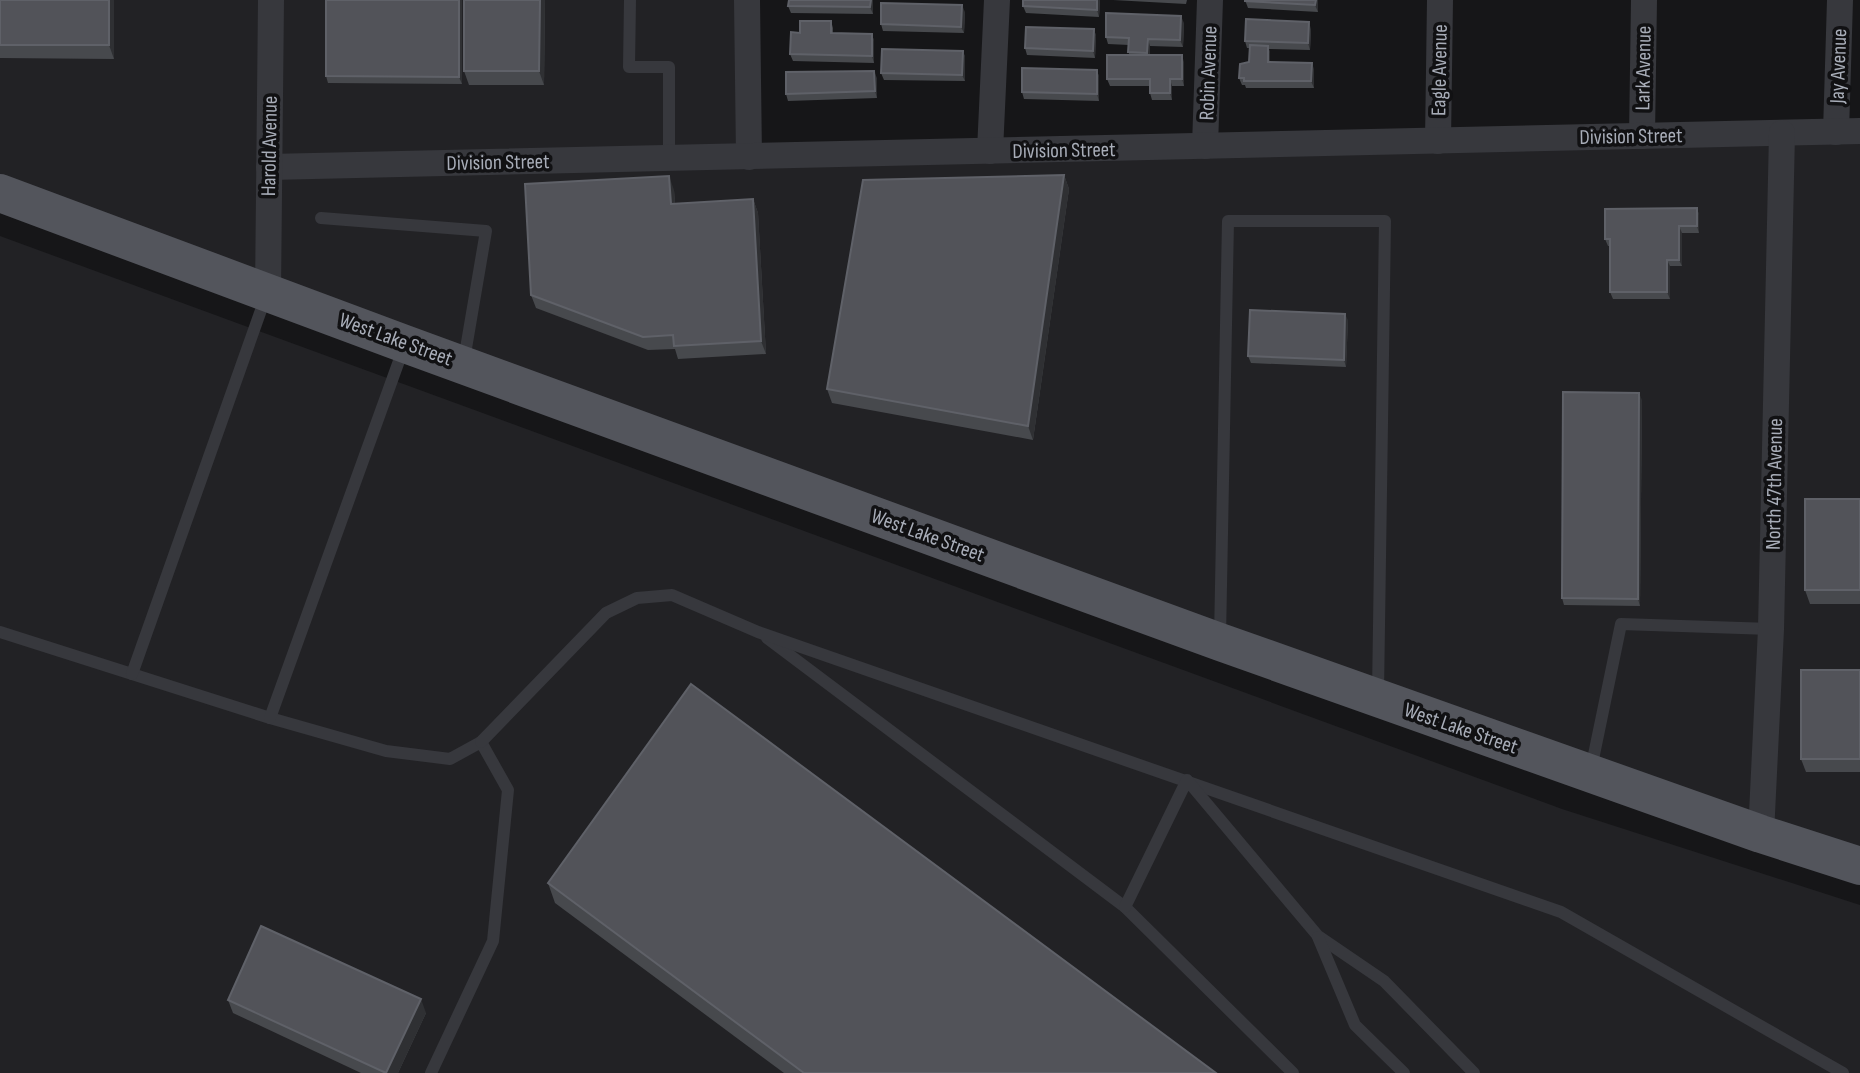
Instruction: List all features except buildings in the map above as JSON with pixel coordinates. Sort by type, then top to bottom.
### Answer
[{"type":"main road","name":"West Lake Street","points":[[0,192],[405,344],[464,363],[1220,642],[1761,834],[1860,866]]},
{"type":"street","name":"Harold Avenue","points":[[268,292],[271,0]]},
{"type":"street","points":[[747,0],[748,157]]},
{"type":"street","points":[[990,151],[997,0]]},
{"type":"street","name":"Robin Avenue","points":[[1205,146],[1210,0]]},
{"type":"street","name":"Eagle Avenue","points":[[1438,141],[1440,0]]},
{"type":"street","name":"Lark Avenue","points":[[1642,136],[1644,0]]},
{"type":"street","name":"Jay Avenue","points":[[1840,0],[1848,131]]},
{"type":"street","name":"Division Street","points":[[269,167],[1848,131]]},
{"type":"street","name":"North 47th Avenue","points":[[1761,834],[1771,629],[1782,133]]},
{"type":"lane","points":[[630,0],[629,67],[670,67],[670,158]]},
{"type":"lane","points":[[321,218],[486,231],[464,363]]},
{"type":"lane","points":[[1220,642],[1228,221],[1385,221],[1378,699]]},
{"type":"lane","points":[[132,674],[268,292]]},
{"type":"lane","points":[[270,718],[405,344]]},
{"type":"lane","points":[[0,632],[270,718],[386,751],[450,759],[481,742],[606,613],[637,598],[671,595],[758,632],[1561,912],[1843,1073]]},
{"type":"lane","points":[[1590,772],[1621,624],[1771,629]]},
{"type":"lane","points":[[758,632],[1125,907],[1293,1073]]},
{"type":"lane","points":[[431,1073],[493,941],[508,790],[481,742]]},
{"type":"lane","points":[[1125,907],[1187,780]]},
{"type":"lane","points":[[1187,780],[1318,936],[1384,981],[1474,1073]]},
{"type":"lane","points":[[1318,936],[1355,1025],[1404,1073]]},
{"type":"shaded area","points":[[0,0],[747,0],[749,156],[1860,131],[1860,866],[0,193]]},
{"type":"shaded area","points":[[0,236],[1562,809],[1860,905],[1860,1073],[0,1073]]}]
